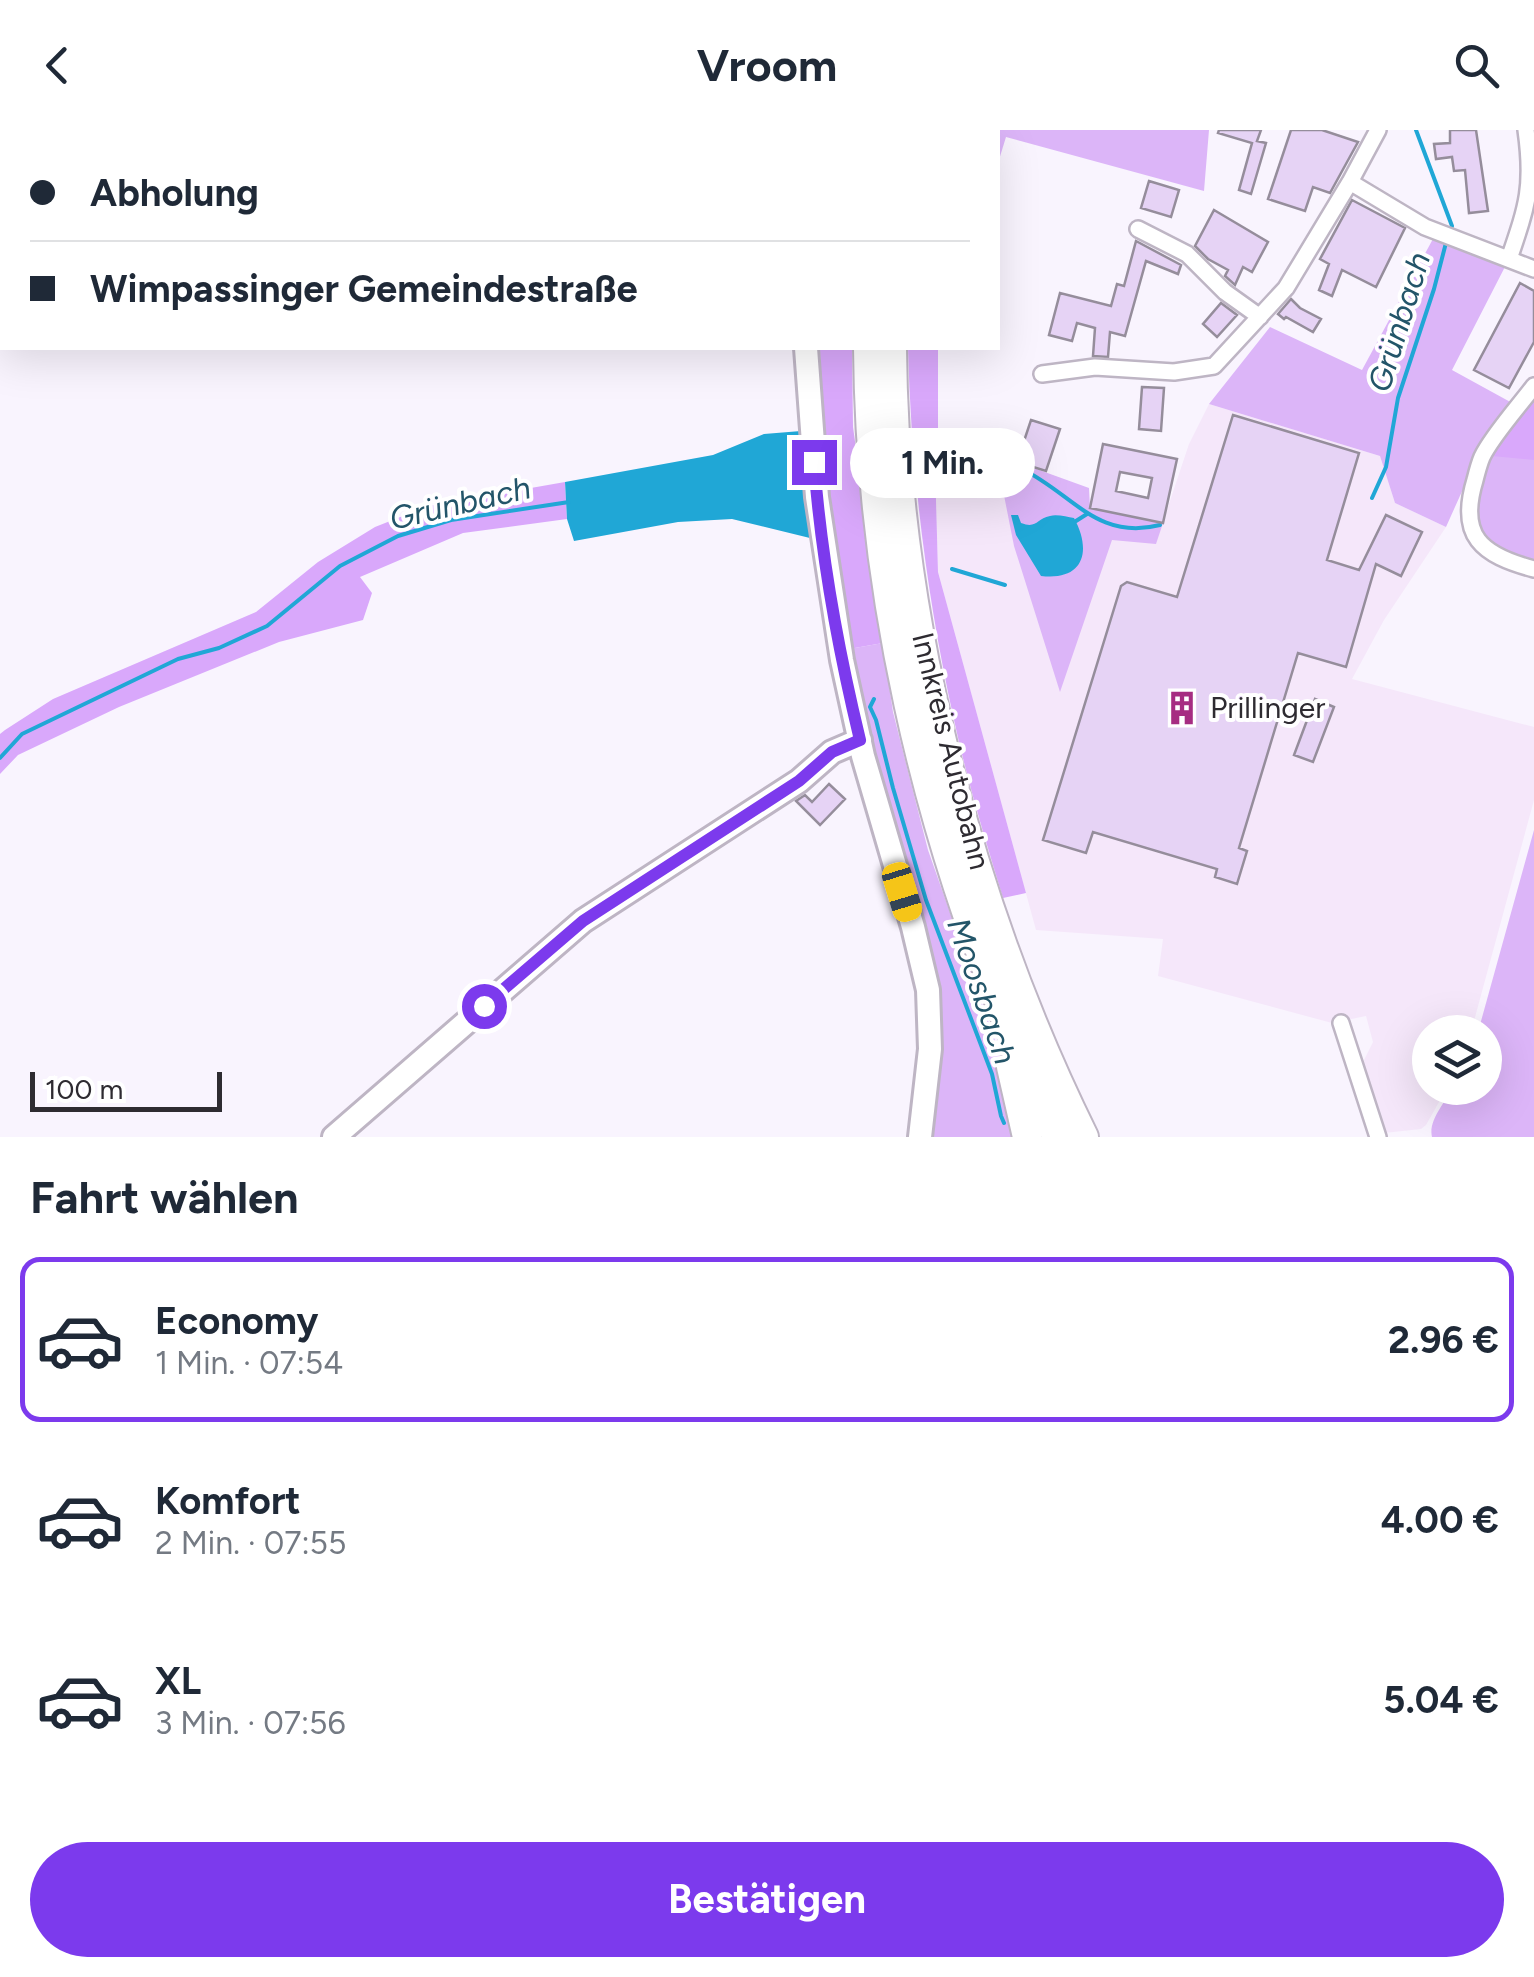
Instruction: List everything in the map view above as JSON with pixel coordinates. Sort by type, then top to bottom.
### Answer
[{"type":"highway","name":"Innkreis Autobahn","points":[[868,350],[878,510],[904,678],[926,776],[950,861],[1001,1006],[1057,1137]]},
{"type":"highway","name":"Innkreis Autobahn","points":[[892,350],[902,507],[928,670],[949,768],[986,894],[1017,980],[1038,1037],[1084,1137]]},
{"type":"highway","points":[[1001,1006],[1027,1137]]},
{"type":"street","points":[[1042,374],[1096,367],[1174,372],[1214,366],[1286,288],[1378,130]]},
{"type":"street","points":[[1509,259],[1530,185],[1526,130]]},
{"type":"street","points":[[1350,182],[1438,233],[1534,269]]},
{"type":"street","points":[[1138,229],[1188,254],[1224,292],[1260,317]]},
{"type":"street","points":[[806,350],[816,497],[842,660],[880,820],[928,990],[930,1048],[920,1137]]},
{"type":"street","points":[[1534,386],[1482,456],[1469,499],[1468,522],[1481,544],[1516,564],[1534,568]]},
{"type":"street","points":[[334,1137],[583,921],[799,781],[832,752],[860,740]]},
{"type":"street","points":[[1341,1023],[1378,1137]]},
{"type":"shaded area","points":[[1000,130],[1209,130],[1204,191],[1006,137],[1000,156]]},
{"type":"shaded area","points":[[1434,237],[1509,259],[1452,370],[1514,404],[1468,478],[1446,527],[1395,503],[1380,456],[1209,404],[1270,327],[1362,370]]},
{"type":"shaded area","points":[[820,350],[852,350],[853,427],[883,643],[849,649],[821,427]]},
{"type":"shaded area","points":[[908,350],[938,350],[938,572],[1026,893],[1003,898],[965,765],[936,628],[922,535]]},
{"type":"shaded area","points":[[1534,397],[1534,564],[1499,548],[1489,539],[1481,530],[1473,506],[1483,470]]},
{"type":"shaded area","points":[[1534,397],[1534,460],[1492,456]]},
{"type":"shaded area","points":[[1209,404],[1380,456],[1395,503],[1446,527],[1384,620],[1352,679],[1534,727],[1534,800],[1476,1015],[1412,1015],[1412,1105],[1437,1105],[1421,1129],[1384,1133],[1361,1066],[1373,1042],[1366,1016],[1332,1023],[1158,976],[1163,939],[1036,930],[938,572],[935,463],[1010,471],[1084,536],[1156,543],[1189,444]]},
{"type":"shaded area","points":[[1017,462],[1089,488],[1090,508],[1163,523],[1156,544],[1112,540],[1060,692],[1014,546],[999,470]]},
{"type":"shaded area","points":[[565,482],[567,519],[463,533],[360,577],[372,593],[363,620],[279,642],[119,707],[18,755],[0,774],[0,734],[5,730],[53,699],[256,612],[318,562],[375,527],[428,506]]},
{"type":"shaded area","points":[[883,643],[893,712],[928,850],[999,1052],[1022,1137],[928,1137],[940,1034],[849,649]]},
{"type":"shaded area","points":[[1534,830],[1534,1137],[1432,1137],[1435,1118],[1443,1105],[1502,1105],[1502,1015],[1483,1015]]},
{"type":"water","points":[[801,431],[814,539],[732,519],[678,522],[574,541],[567,519],[565,482],[713,455],[764,434]]},
{"type":"water","points":[[1011,515],[1018,515],[1021,523],[1030,525],[1053,515],[1074,518],[1083,552],[1075,569],[1067,574],[1041,576],[1016,535]]},
{"type":"building","points":[[1261,130],[1257,141],[1266,143],[1251,194],[1239,190],[1252,143],[1218,133]]},
{"type":"building","points":[[1291,130],[1322,130],[1358,142],[1330,193],[1313,187],[1305,211],[1268,199]]},
{"type":"building","points":[[1450,130],[1476,130],[1488,211],[1469,213],[1465,170],[1454,171],[1452,157],[1436,159],[1434,144],[1450,143]]},
{"type":"building","points":[[1149,181],[1179,190],[1171,217],[1141,208]]},
{"type":"building","points":[[1352,200],[1405,228],[1376,287],[1342,270],[1332,296],[1319,290],[1329,264],[1320,259]]},
{"type":"building","points":[[1214,210],[1268,242],[1252,272],[1243,267],[1235,285],[1225,276],[1228,270],[1195,246]]},
{"type":"building","points":[[1136,241],[1181,265],[1178,274],[1146,261],[1125,336],[1110,332],[1108,357],[1093,356],[1095,328],[1077,323],[1072,341],[1049,335],[1060,293],[1111,306],[1117,284],[1124,286]]},
{"type":"building","points":[[1520,283],[1534,291],[1534,342],[1509,388],[1474,370]]},
{"type":"building","points":[[1291,299],[1321,319],[1313,332],[1278,314]]},
{"type":"building","points":[[1221,303],[1237,315],[1217,337],[1203,324]]},
{"type":"building","points":[[1142,387],[1164,388],[1161,431],[1139,429]]},
{"type":"building","name":"Prillinger","points":[[1233,415],[1359,453],[1327,560],[1359,570],[1386,515],[1422,532],[1401,576],[1376,564],[1346,667],[1298,653],[1239,848],[1247,851],[1237,884],[1215,877],[1217,869],[1093,832],[1086,853],[1043,840],[1121,586],[1127,582],[1177,597]]},
{"type":"building","points":[[1031,420],[1060,429],[1046,471],[1017,462]]},
{"type":"building","points":[[1103,444],[1177,459],[1163,523],[1090,508]],"holes":[[[1120,472],[1152,478],[1148,498],[1116,491]]]},
{"type":"building","points":[[1315,699],[1334,707],[1313,762],[1294,755]]},
{"type":"building","points":[[829,784],[845,799],[820,825],[796,801],[805,795],[812,802]]},
{"type":"waterway","name":"Grünbach","points":[[1416,130],[1452,226],[1450,230]]},
{"type":"waterway","name":"Grünbach","points":[[1372,498],[1386,467],[1398,398],[1447,239]]},
{"type":"waterway","name":"Grünbach","points":[[923,450],[974,455],[1010,464],[1040,479],[1086,512],[1119,527],[1160,525]]},
{"type":"waterway","name":"Grünbach","points":[[0,758],[22,734],[178,659],[219,648],[267,626],[340,566],[398,536],[451,520],[569,502]]},
{"type":"waterway","points":[[1076,521],[1087,514]]},
{"type":"waterway","points":[[952,569],[1005,585]]},
{"type":"waterway","name":"Moosbach","points":[[874,699],[870,707],[926,900],[992,1074],[1004,1123]]},
{"type":"place","name":"Prillinger","points":[[1182,708]]},
{"type":"route","points":[[484,1006],[583,921],[799,781],[832,752],[860,740],[825,559],[814,462]]}]
